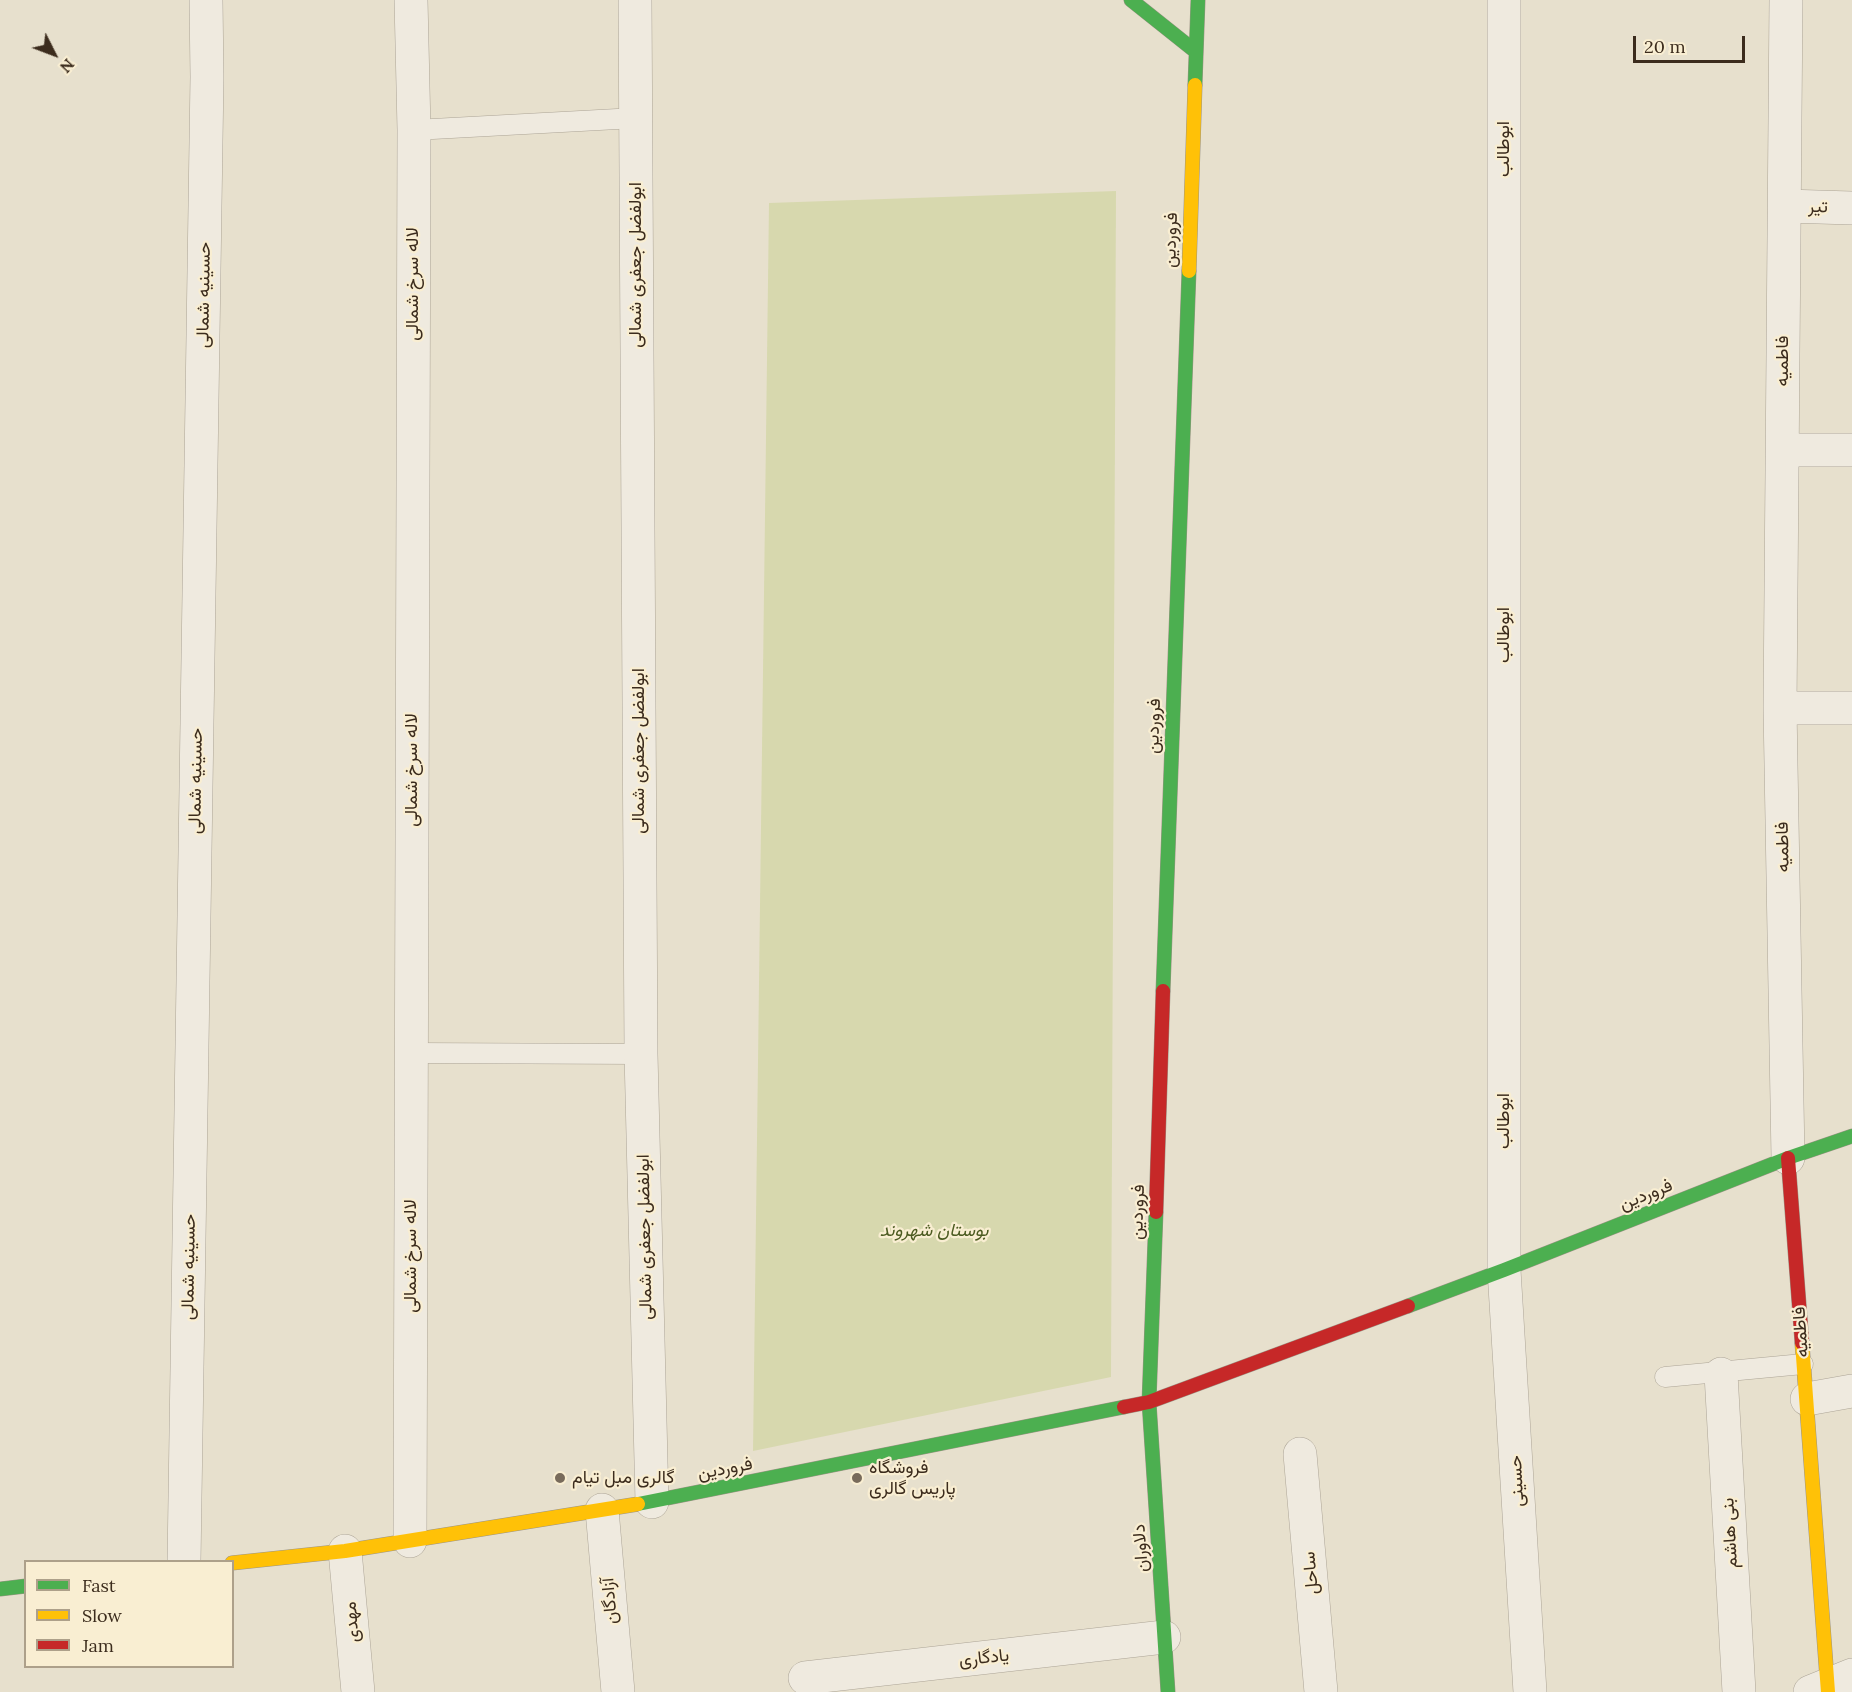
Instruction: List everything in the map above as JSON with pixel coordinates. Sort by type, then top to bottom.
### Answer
[{"type":"street","name":"حسینیه شمالی","points":[[184,1560],[207,113],[206,0]]},
{"type":"street","name":"لاله سرخ شمالی","points":[[410,1541],[414,130],[411,0]]},
{"type":"street","name":"ابولفضل جعفری شمالی","points":[[635,0],[641,1054],[652,1502]]},
{"type":"street","points":[[1131,0],[1196,51]]},
{"type":"street","name":"فروردین","points":[[1149,1402],[1198,0]]},
{"type":"street","name":"ابوطالب","points":[[1504,0],[1504,1270]]},
{"type":"street","name":"فاطمیه","points":[[1786,0],[1780,708],[1788,1158],[1829,1686]]},
{"type":"street","name":"تیر","points":[[1785,206],[1852,208]]},
{"type":"street","points":[[1783,450],[1852,450]]},
{"type":"street","points":[[1780,708],[1852,708]]},
{"type":"street","name":"فروردین","points":[[234,1563],[345,1551],[652,1502],[1149,1402],[1504,1270],[1788,1158],[1852,1136]]},
{"type":"street","name":"حسینی","points":[[1504,1270],[1530,1692]]},
{"type":"street","name":"بنی هاشم","points":[[1721,1374],[1739,1692]]},
{"type":"street","points":[[1807,1400],[1852,1391]]},
{"type":"street","name":"دلاوران","points":[[1149,1402],[1168,1692]]},
{"type":"street","name":"ساحل","points":[[1300,1454],[1321,1692]]},
{"type":"street","name":"آزادگان","points":[[602,1510],[618,1692]]},
{"type":"street","name":"مهدی","points":[[345,1551],[358,1692]]},
{"type":"street","points":[[0,1589],[24,1586]]},
{"type":"street","name":"یادگاری","points":[[805,1678],[1164,1637]]},
{"type":"lane","points":[[414,130],[636,118]]},
{"type":"lane","points":[[412,1053],[641,1054]]},
{"type":"lane","points":[[1665,1377],[1721,1374],[1803,1364]]},
{"type":"green space","name":"بوستان شهروند","points":[[1116,191],[1111,1377],[753,1451],[769,203]]},
{"type":"traffic: fast","points":[[1131,0],[1195,51]]},
{"type":"traffic: fast","points":[[1195,85],[1198,0]]},
{"type":"traffic: fast","points":[[1163,991],[1189,271]]},
{"type":"traffic: fast","points":[[1408,1306],[1788,1158],[1852,1136]]},
{"type":"traffic: fast","points":[[1156,1212],[1149,1402],[1168,1692]]},
{"type":"traffic: fast","points":[[638,1504],[1124,1407]]},
{"type":"traffic: fast","points":[[0,1589],[24,1586]]},
{"type":"traffic: slow","points":[[1189,271],[1195,85]]},
{"type":"traffic: slow","points":[[1802,1343],[1828,1692]]},
{"type":"traffic: slow","points":[[234,1563],[345,1551],[638,1504]]},
{"type":"traffic: jam","points":[[1156,1212],[1163,991]]},
{"type":"traffic: jam","points":[[1788,1158],[1802,1343]]},
{"type":"traffic: jam","points":[[1124,1407],[1149,1402],[1408,1306]]},
{"type":"place","name":"گالری مبل تیام","points":[[560,1478]]},
{"type":"place","name":"فروشگاه پاریس گالری","points":[[857,1478]]}]
